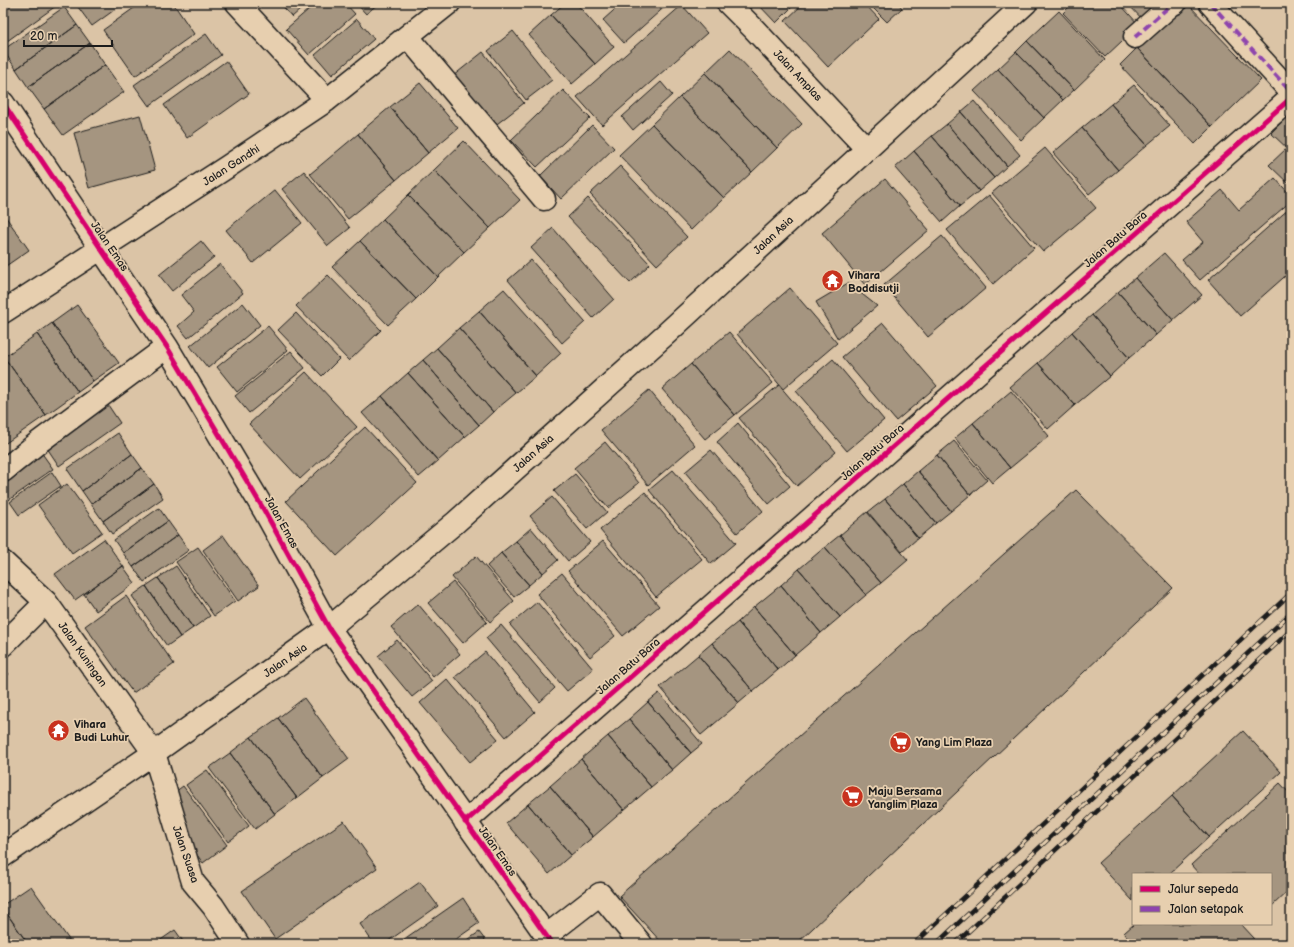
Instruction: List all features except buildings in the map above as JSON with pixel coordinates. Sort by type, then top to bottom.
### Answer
[{"type":"street","points":[[237,3],[327,100]]},
{"type":"street","name":"Jalan Gandhi","points":[[3,312],[227,168],[327,100],[449,3]]},
{"type":"street","name":"Jalan Amplas","points":[[728,3],[867,149]]},
{"type":"street","name":"Jalan Asia","points":[[3,856],[154,753],[329,628],[456,522],[667,333],[1026,3]]},
{"type":"street","points":[[1135,37],[1175,3]]},
{"type":"street","points":[[1210,3],[1291,92]]},
{"type":"street","points":[[408,37],[544,199]]},
{"type":"street","name":"Jalan Batu Bara","points":[[466,822],[1291,98]]},
{"type":"street","name":"Jalan Emas","points":[[3,103],[167,347],[264,510],[329,628],[549,940]]},
{"type":"street","points":[[3,471],[39,442],[167,347]]},
{"type":"street","name":"Jalan Kuningan","points":[[3,562],[46,602],[154,753]]},
{"type":"street","points":[[3,645],[46,602]]},
{"type":"street","name":"Jalan Suasa","points":[[154,753],[193,882],[213,906],[238,944]]},
{"type":"street","points":[[549,940],[600,894],[641,944]]},
{"type":"railway","points":[[914,944],[1291,593]]},
{"type":"railway","points":[[936,944],[1291,613]]},
{"type":"railway","points":[[955,944],[1291,630]]},
{"type":"marked path","points":[[1135,37],[1175,3]]},
{"type":"marked path","points":[[1210,3],[1291,92]]},
{"type":"cycle path","points":[[465,822],[1291,98]]},
{"type":"cycle path","points":[[3,103],[167,347],[264,510],[329,628],[552,944]]},
{"type":"place","name":"Vihara Boddisutji","points":[[833,281]]},
{"type":"place","name":"Vihara Budi Luhur","points":[[58,730]]},
{"type":"place","name":"Yang Lim Plaza","points":[[901,742]]},
{"type":"place","name":"Maju Bersama Yanglim Plaza","points":[[852,797]]}]
